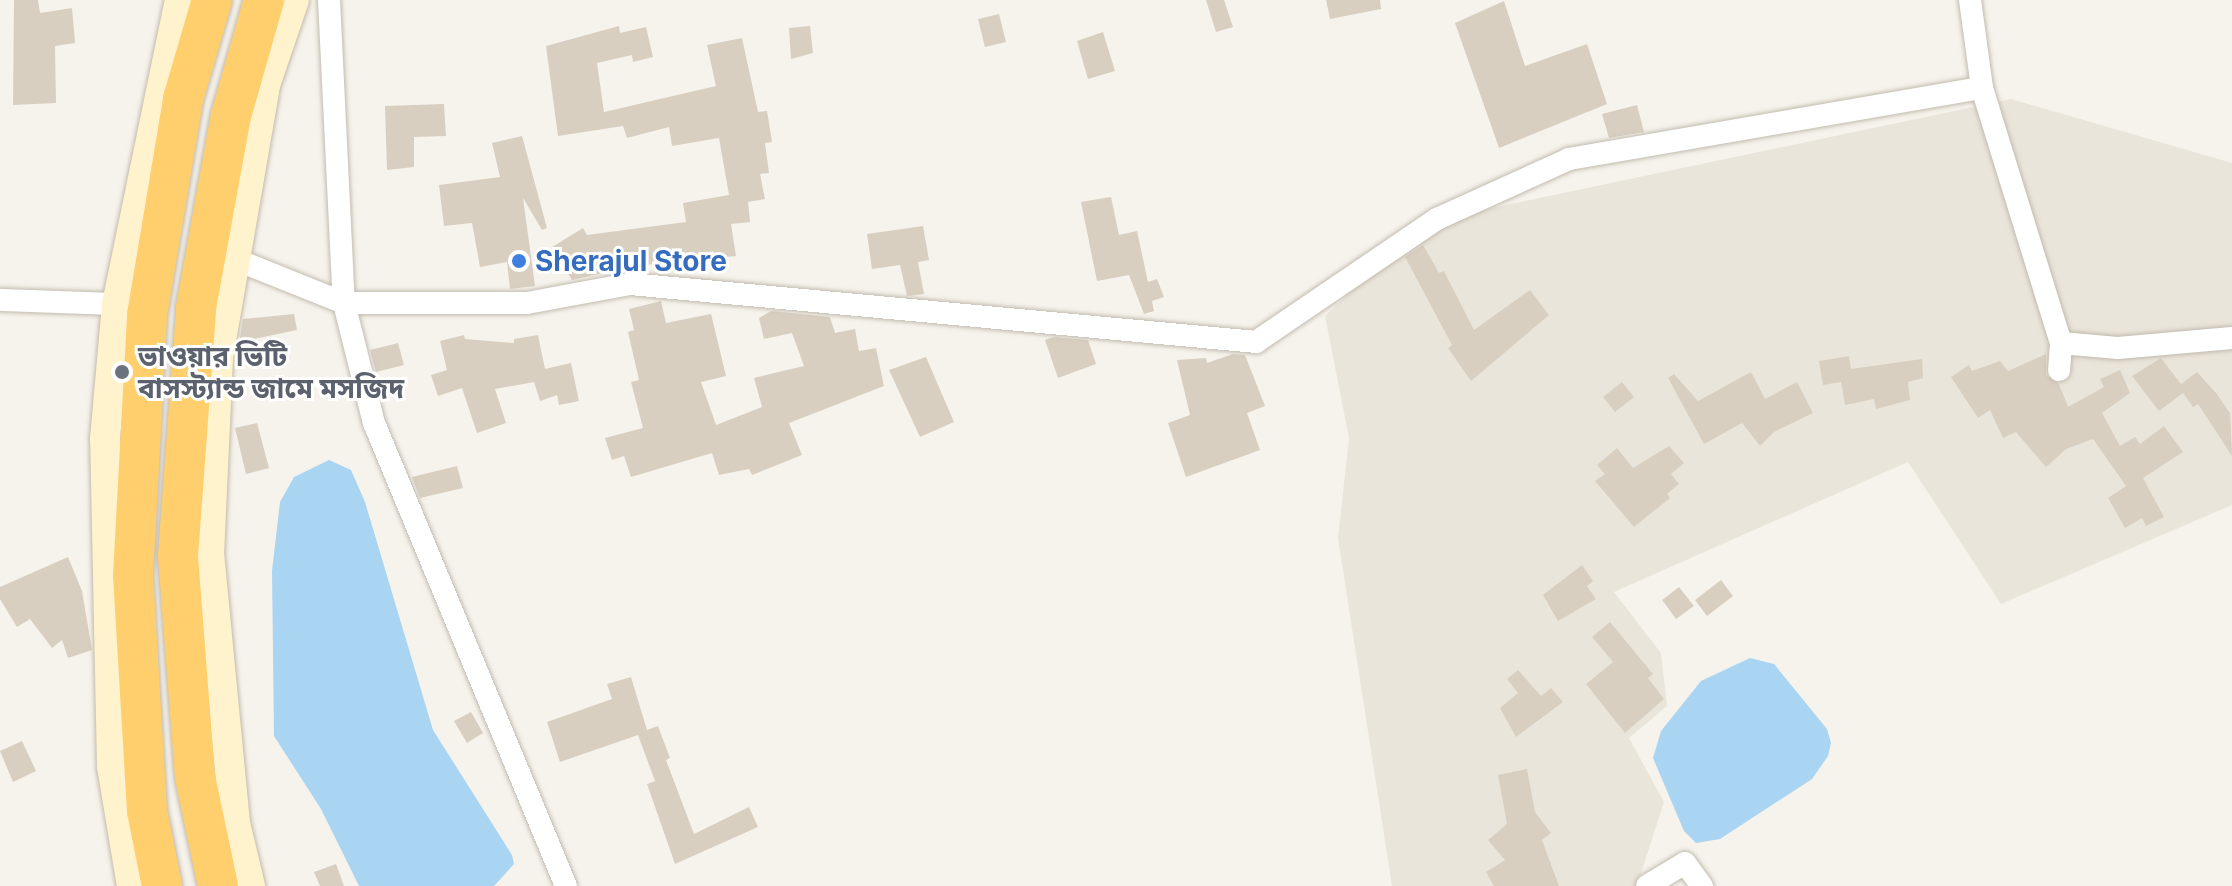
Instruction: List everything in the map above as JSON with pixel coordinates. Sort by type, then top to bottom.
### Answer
[{"type":"highway","points":[[162,886],[147,811],[133,576],[147,315],[183,99],[212,0]]},
{"type":"highway","points":[[218,886],[195,777],[178,556],[196,308],[231,116],[264,0]]},
{"type":"street","points":[[132,886],[112,766],[104,569],[105,439],[117,304],[180,0]]},
{"type":"street","points":[[250,886],[235,823],[209,555],[218,358],[265,85],[294,0]]},
{"type":"street","points":[[329,0],[344,303],[374,423],[566,886]]},
{"type":"street","points":[[1970,0],[1982,88],[2061,343],[2059,370]]},
{"type":"street","points":[[237,260],[344,303],[527,303],[630,284],[1256,342],[1437,219],[1569,159],[1982,88]]},
{"type":"street","points":[[0,300],[117,304]]},
{"type":"street","points":[[2061,343],[2118,348],[2232,338]]},
{"type":"street","points":[[1647,886],[1685,863],[1702,886]]},
{"type":"shaded area","points":[[2011,99],[2232,163],[2232,505],[2001,604],[1908,462],[1614,592],[1661,653],[1667,706],[1629,738],[1664,802],[1637,886],[1392,886],[1338,538],[1349,438],[1325,316],[1391,254],[1458,215]]},
{"type":"water","points":[[329,460],[351,470],[365,502],[433,730],[512,855],[514,864],[494,886],[359,886],[321,809],[274,736],[272,571],[280,502],[294,477]]},
{"type":"water","points":[[1750,658],[1774,664],[1827,729],[1831,743],[1828,756],[1812,779],[1720,839],[1696,843],[1684,831],[1653,758],[1661,731],[1701,681]]},
{"type":"building","points":[[14,0],[38,0],[40,13],[72,8],[75,43],[55,46],[56,103],[13,105]]},
{"type":"building","points":[[1206,0],[1224,0],[1233,27],[1216,32]]},
{"type":"building","points":[[1326,0],[1380,0],[1381,9],[1330,19]]},
{"type":"building","points":[[1504,1],[1525,66],[1587,44],[1607,104],[1499,148],[1455,23]]},
{"type":"building","points":[[999,14],[1006,42],[985,47],[978,19]]},
{"type":"building","points":[[619,26],[620,33],[646,27],[653,57],[633,62],[632,55],[597,63],[604,112],[716,86],[707,45],[742,38],[758,112],[767,111],[772,142],[765,143],[769,173],[760,174],[765,199],[748,202],[750,222],[731,224],[736,256],[635,266],[572,280],[552,247],[583,228],[587,235],[686,222],[683,203],[729,195],[719,138],[672,146],[669,127],[627,138],[623,126],[558,136],[546,46]]},
{"type":"building","points":[[810,26],[813,53],[791,59],[789,28]]},
{"type":"building","points":[[1103,32],[1115,71],[1088,79],[1077,41]]},
{"type":"building","points":[[444,104],[446,136],[414,137],[414,167],[387,170],[385,106]]},
{"type":"building","points":[[1637,105],[1644,132],[1609,138],[1602,114]]},
{"type":"building","points":[[522,136],[547,228],[542,230],[523,198],[535,286],[510,289],[507,262],[480,267],[472,223],[444,226],[439,185],[500,177],[492,143]]},
{"type":"building","points":[[1111,197],[1119,235],[1137,231],[1148,282],[1157,279],[1164,297],[1152,301],[1154,311],[1144,314],[1129,275],[1097,281],[1081,202]]},
{"type":"building","points":[[923,226],[929,260],[918,262],[924,294],[907,296],[900,265],[872,269],[867,234]]},
{"type":"building","points":[[1423,245],[1439,273],[1444,271],[1474,330],[1530,290],[1549,315],[1471,381],[1448,348],[1452,345],[1405,257]]},
{"type":"building","points":[[661,301],[666,323],[711,314],[726,376],[701,382],[716,425],[762,407],[754,378],[804,366],[792,333],[764,339],[759,318],[771,311],[830,317],[835,333],[855,329],[859,351],[876,348],[884,386],[789,423],[802,455],[752,475],[749,469],[719,475],[712,453],[631,477],[624,456],[612,460],[605,438],[643,428],[631,382],[639,380],[628,332],[634,330],[629,309]]},
{"type":"building","points":[[294,314],[297,330],[240,342],[238,350],[243,319]]},
{"type":"building","points":[[464,335],[465,339],[514,343],[514,339],[538,335],[545,369],[571,363],[579,401],[559,405],[557,395],[540,401],[534,382],[495,389],[506,423],[477,433],[462,388],[438,396],[431,375],[447,370],[440,341]]},
{"type":"building","points":[[1054,337],[1088,340],[1096,364],[1058,378],[1045,340]]},
{"type":"building","points":[[398,343],[404,365],[376,372],[370,350]]},
{"type":"building","points":[[1233,354],[1245,355],[1265,406],[1247,413],[1260,450],[1186,477],[1168,423],[1190,415],[1177,360],[1206,358],[1207,363]]},
{"type":"building","points":[[2046,354],[2046,375],[2059,384],[2068,407],[2104,387],[2100,379],[2120,370],[2130,393],[2102,413],[2120,446],[2135,437],[2140,444],[2164,426],[2183,452],[2143,478],[2164,517],[2146,526],[2142,518],[2125,528],[2108,498],[2126,486],[2093,439],[2066,449],[2046,467],[2016,432],[2003,438],[1990,410],[1978,418],[1951,377],[1969,365],[1972,371],[2000,361],[2008,371]]},
{"type":"building","points":[[1849,356],[1851,369],[1922,359],[1923,378],[1908,382],[1910,400],[1876,409],[1874,399],[1845,405],[1841,382],[1823,385],[1819,361]]},
{"type":"building","points":[[926,357],[954,422],[920,437],[889,370]]},
{"type":"building","points":[[2161,358],[2181,384],[2197,372],[2216,393],[2230,413],[2232,456],[2198,404],[2193,407],[2183,393],[2159,411],[2132,376]]},
{"type":"building","points":[[1751,372],[1765,399],[1797,382],[1813,413],[1774,432],[1760,446],[1742,423],[1704,444],[1668,378],[1674,374],[1698,401]]},
{"type":"building","points":[[1622,382],[1634,397],[1615,412],[1603,397]]},
{"type":"building","points":[[257,423],[269,468],[246,474],[235,428]]},
{"type":"building","points":[[1669,446],[1684,463],[1671,474],[1679,484],[1667,494],[1670,498],[1634,527],[1595,481],[1605,474],[1597,465],[1617,448],[1633,468]]},
{"type":"building","points":[[457,466],[463,488],[420,498],[412,477]]},
{"type":"building","points":[[68,557],[82,591],[92,650],[68,658],[62,640],[52,648],[30,619],[17,627],[0,599],[0,587]]},
{"type":"building","points":[[1582,565],[1593,581],[1587,586],[1596,599],[1558,621],[1543,595]]},
{"type":"building","points":[[1721,580],[1733,596],[1707,616],[1695,600]]},
{"type":"building","points":[[1679,587],[1694,606],[1676,619],[1662,600]]},
{"type":"building","points":[[1610,622],[1653,674],[1648,678],[1664,699],[1625,733],[1586,684],[1613,662],[1592,637]]},
{"type":"building","points":[[1518,670],[1541,696],[1551,688],[1563,702],[1516,737],[1500,708],[1518,693],[1507,679]]},
{"type":"building","points":[[631,677],[647,730],[658,726],[670,758],[666,760],[694,834],[749,807],[758,827],[675,864],[647,784],[655,781],[638,735],[560,762],[547,722],[612,699],[607,684]]},
{"type":"building","points":[[471,712],[483,733],[467,743],[454,721]]},
{"type":"building","points":[[22,741],[36,771],[13,782],[0,751]]},
{"type":"building","points":[[1527,769],[1535,812],[1551,833],[1542,840],[1559,886],[1494,886],[1486,872],[1505,860],[1488,840],[1507,824],[1498,775]]},
{"type":"building","points":[[336,864],[344,886],[320,886],[314,872]]},
{"type":"place","name":"Sherajul Store","points":[[519,261]]},
{"type":"place","name":"ভাওয়ার ভিটি বাসস্ট্যান্ড জামে মসজিদ","points":[[122,372]]}]
